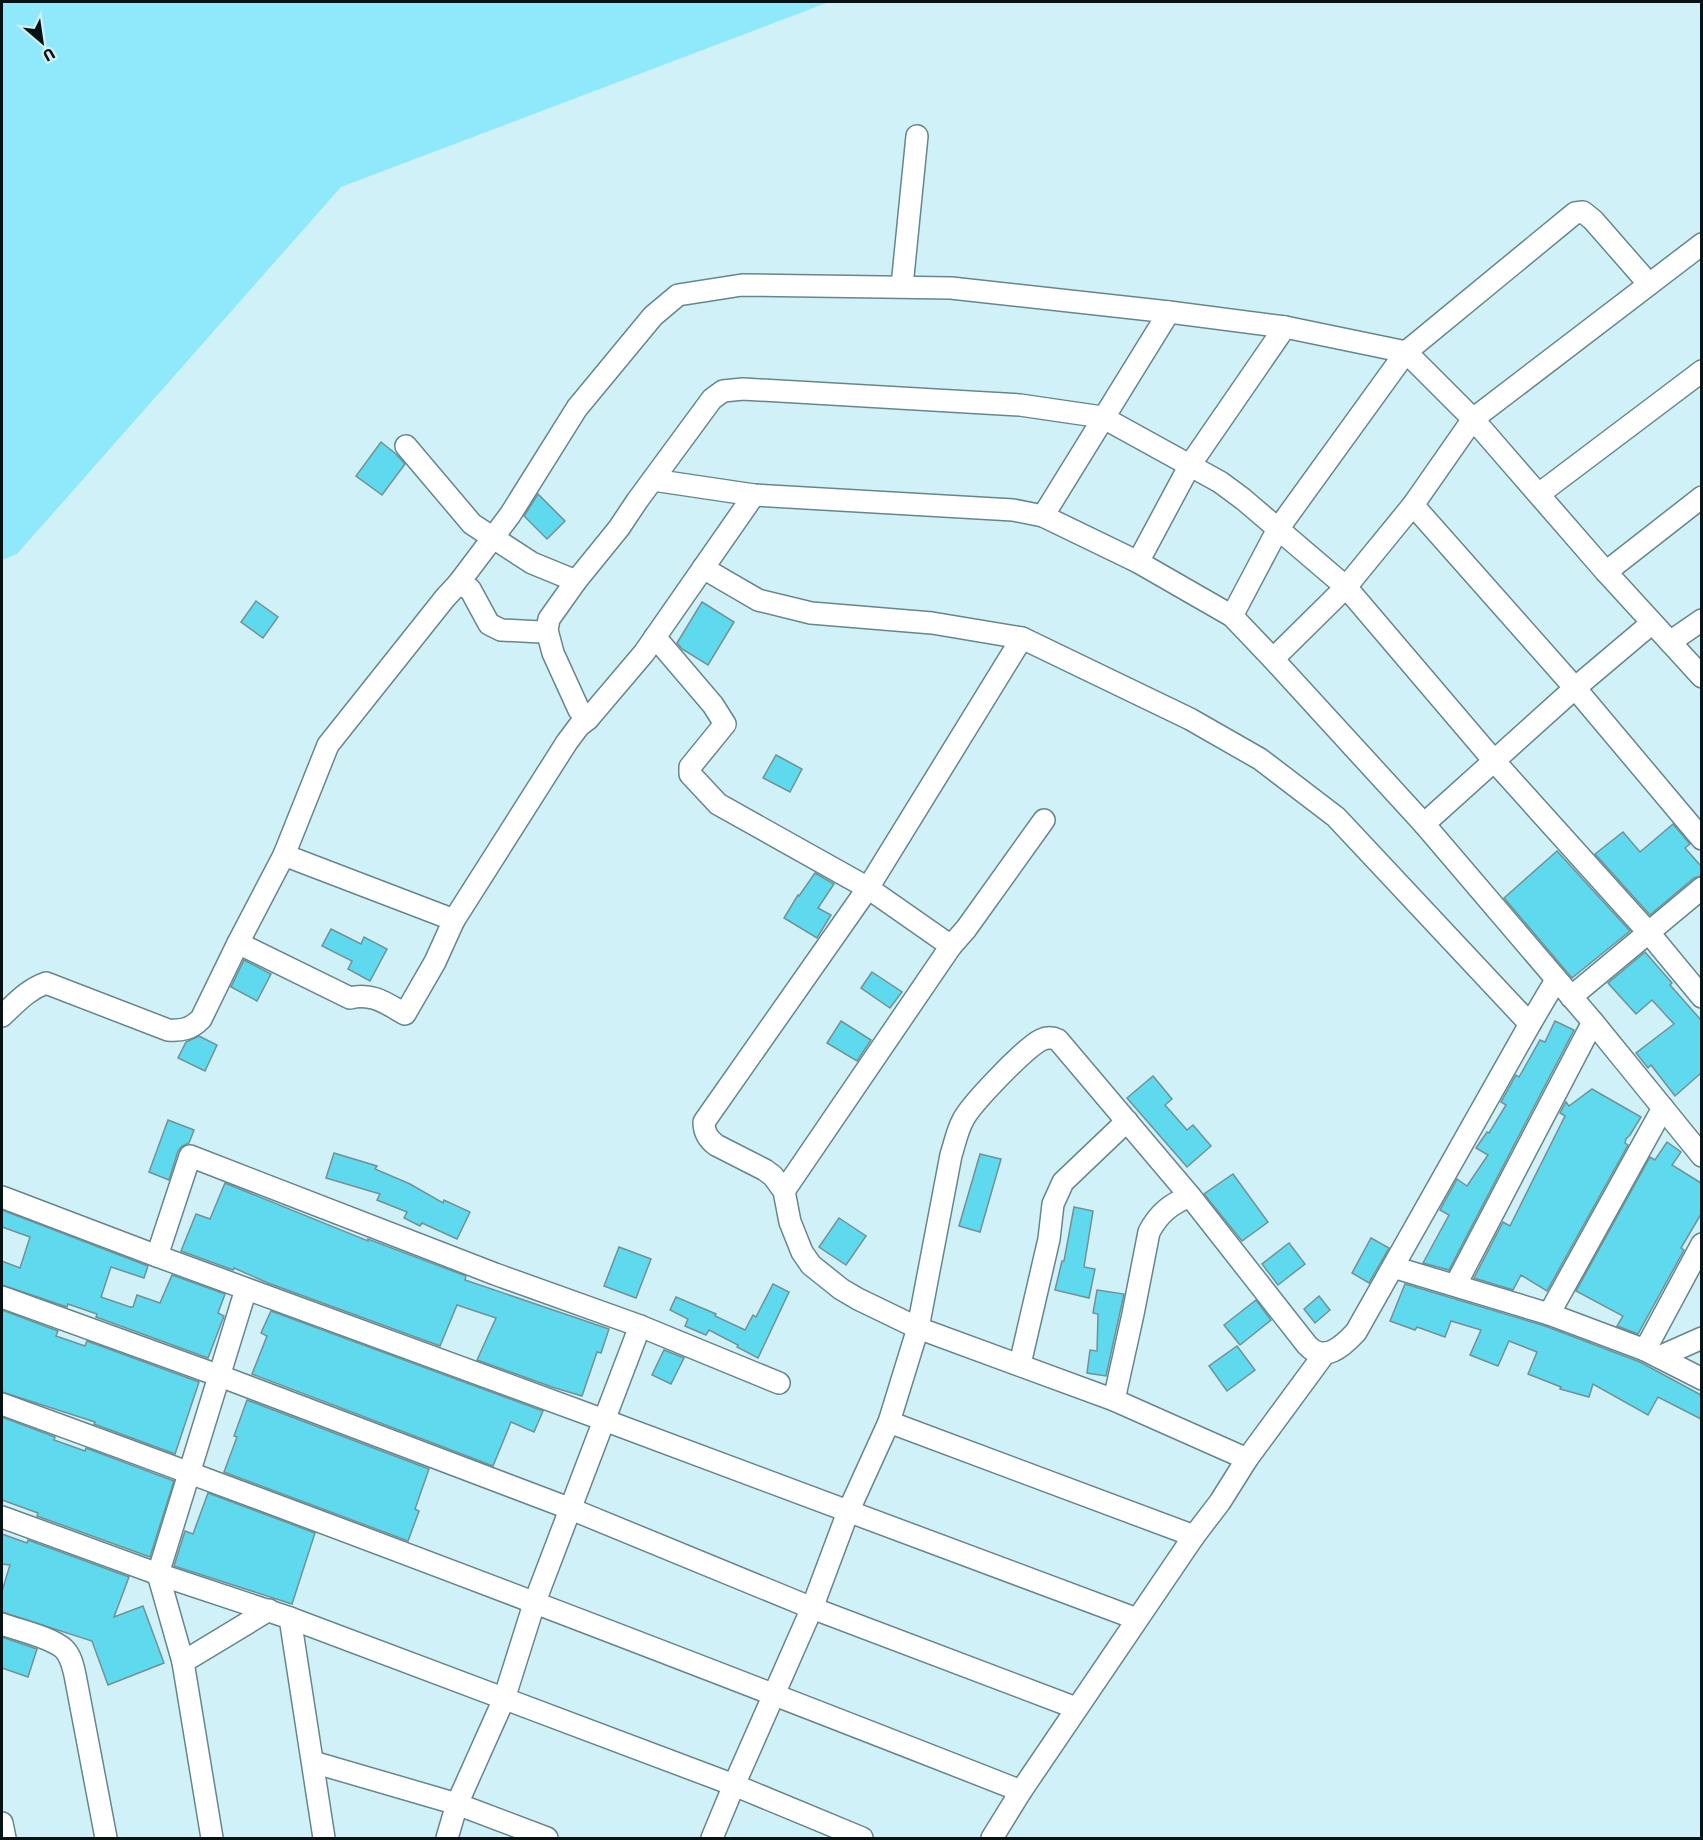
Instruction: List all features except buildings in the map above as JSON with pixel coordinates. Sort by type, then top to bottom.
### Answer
[{"type":"street","points":[[902,286],[918,136]]},
{"type":"street","points":[[1232,616],[1278,529],[1406,352],[1575,213],[1583,212],[1593,220],[1649,284]]},
{"type":"street","points":[[1273,659],[1346,587],[1413,505],[1473,419],[1701,244]]},
{"type":"street","points":[[2,1016],[24,995],[46,983],[168,1030],[181,1031],[195,1025],[201,1018],[284,855],[328,745],[458,584],[510,515],[577,408],[653,316],[678,295],[742,285],[951,288],[1285,327],[1406,352],[1473,419],[1701,677]]},
{"type":"street","points":[[1043,516],[1102,417],[1169,312]]},
{"type":"street","points":[[1138,562],[1190,465],[1285,327]]},
{"type":"street","points":[[1539,494],[1701,370]]},
{"type":"street","points":[[588,719],[579,710],[554,653],[547,630],[549,619],[619,528],[712,399],[723,391],[729,389],[1020,405],[1102,417],[1190,465],[1235,494],[1346,587],[1495,762],[1649,933],[1701,997]]},
{"type":"street","points":[[406,446],[472,524],[532,563],[576,581]]},
{"type":"street","points":[[653,480],[754,495],[1013,510],[1043,516],[1138,562],[1232,616],[1424,824],[1593,1022],[1701,1156]]},
{"type":"street","points":[[238,943],[350,998],[359,996],[375,998],[405,1014],[435,962],[454,920],[567,742],[644,653],[754,495]]},
{"type":"street","points":[[1606,572],[1701,497]]},
{"type":"street","points":[[1413,505],[1575,688],[1701,839]]},
{"type":"street","points":[[703,567],[758,600],[811,613],[932,623],[1022,638],[1190,719],[1260,759],[1336,817],[1530,1024]]},
{"type":"street","points":[[458,584],[470,589],[489,624],[501,630],[541,632],[547,630]]},
{"type":"street","points":[[1670,642],[1701,620]]},
{"type":"street","points":[[1424,824],[1575,688],[1652,623]]},
{"type":"street","points":[[655,637],[713,705],[725,724],[690,767],[690,774],[695,780],[718,804],[868,888],[951,946]]},
{"type":"street","points":[[1022,638],[868,888],[704,1122],[705,1133],[711,1141],[773,1176],[784,1191],[796,1239],[811,1265],[841,1289],[918,1328],[1114,1400],[1247,1459]]},
{"type":"street","points":[[784,1191],[951,946],[966,929],[1044,819]]},
{"type":"street","points":[[284,855],[454,920]]},
{"type":"street","points":[[1571,996],[1701,888]]},
{"type":"street","points":[[712,1839],[812,1608],[848,1512],[889,1422],[918,1328],[951,1155],[963,1118],[984,1093],[1039,1041],[1052,1037],[1058,1040],[1190,1196],[1307,1345],[1315,1352],[1325,1353],[1337,1349],[1356,1332],[1556,981]]},
{"type":"street","points":[[1456,1284],[1593,1022]]},
{"type":"street","points":[[1549,1314],[1663,1108]]},
{"type":"street","points":[[1020,1364],[1049,1239],[1053,1204],[1056,1197],[1063,1182],[1127,1121]]},
{"type":"street","points":[[157,1256],[190,1156],[495,1274],[640,1326],[779,1383]]},
{"type":"street","points":[[1114,1400],[1134,1314],[1149,1232],[1167,1207],[1190,1196]]},
{"type":"street","points":[[2,1197],[1137,1619]]},
{"type":"street","points":[[1652,1354],[1701,1244]]},
{"type":"street","points":[[1394,1267],[1549,1314],[1652,1354],[1701,1379]]},
{"type":"street","points":[[212,1839],[183,1662],[159,1574],[188,1472],[246,1289]]},
{"type":"street","points":[[2,1297],[220,1376],[571,1509],[812,1608],[1076,1708]]},
{"type":"street","points":[[447,1839],[457,1804],[504,1699],[534,1604],[640,1326]]},
{"type":"street","points":[[1652,1354],[1701,1338]]},
{"type":"street","points":[[992,1839],[1076,1708],[1194,1536],[1220,1502],[1247,1459],[1325,1353]]},
{"type":"street","points":[[2,1404],[188,1472],[1021,1791]]},
{"type":"street","points":[[889,1422],[1194,1536]]},
{"type":"street","points":[[2,1516],[159,1574],[269,1610],[734,1785],[862,1839]]},
{"type":"street","points":[[183,1662],[269,1610]]},
{"type":"street","points":[[290,1618],[324,1839]]},
{"type":"street","points":[[2,1624],[52,1641],[69,1656],[75,1675],[106,1839]]},
{"type":"street","points":[[313,1762],[457,1804],[546,1839]]},
{"type":"street","points":[[2,1822],[5,1839]]},
{"type":"shaded area","points":[[2,2],[829,2],[341,187],[17,554],[2,560]]}]
